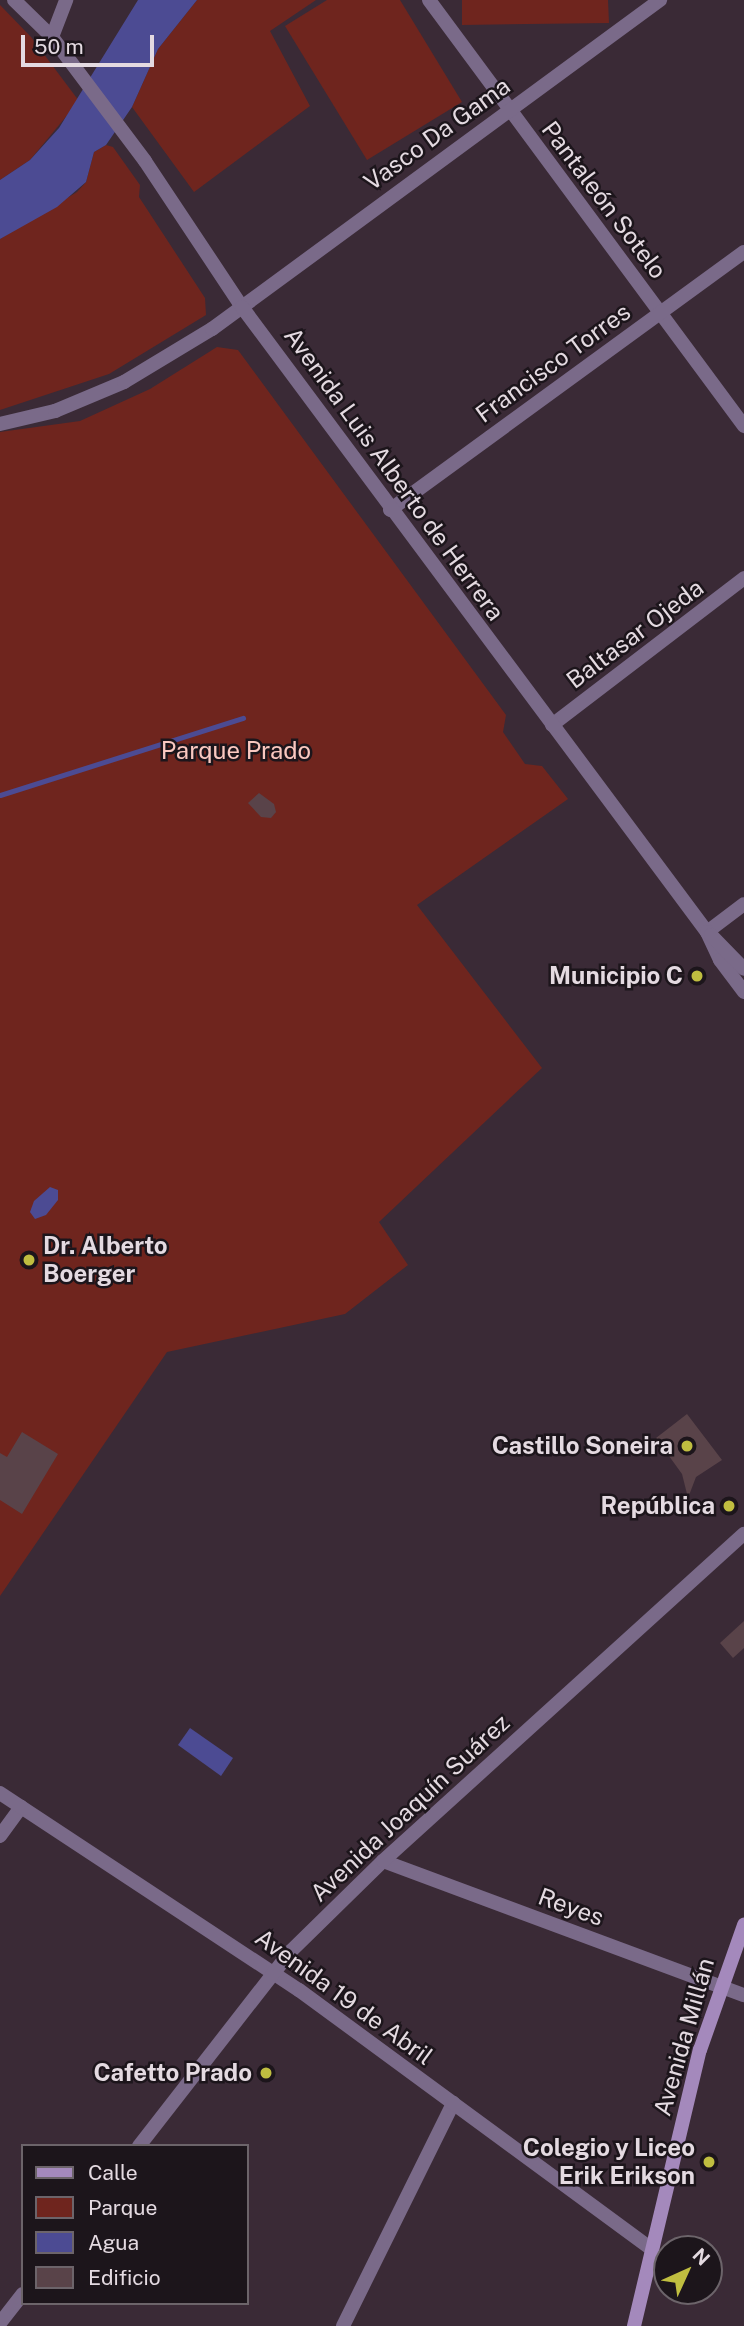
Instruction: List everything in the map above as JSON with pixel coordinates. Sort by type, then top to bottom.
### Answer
[{"type":"main road","name":"Avenida Millán","points":[[634,2326],[719,1986],[744,1925]]},
{"type":"street","name":"Avenida Luis Alberto de Herrera","points":[[14,0],[52,37],[83,78],[145,161],[242,307],[390,510],[708,932],[744,969]]},
{"type":"street","points":[[52,37],[66,0]]},
{"type":"street","name":"Pantaleón Sotelo","points":[[429,0],[744,426]]},
{"type":"street","name":"Vasco Da Gama","points":[[0,424],[55,411],[124,382],[242,307],[660,0]]},
{"type":"street","name":"Francisco Torres","points":[[390,510],[744,252]]},
{"type":"street","name":"Baltasar Ojeda","points":[[552,725],[744,578]]},
{"type":"street","points":[[708,932],[744,905]]},
{"type":"street","name":"Avenida Luis Alberto de Herrera","points":[[708,932],[720,960],[744,992]]},
{"type":"street","name":"Avenida Joaquín Suárez","points":[[141,2144],[274,1973],[383,1861],[744,1534]]},
{"type":"street","name":"Avenida 19 de Abril","points":[[0,1793],[274,1973],[652,2249]]},
{"type":"street","points":[[0,1836],[21,1807]]},
{"type":"street","name":"Reyes","points":[[383,1861],[744,1995]]},
{"type":"street","points":[[344,2326],[453,2103]]},
{"type":"street","points":[[0,2323],[21,2297]]},
{"type":"green space","points":[[197,0],[316,0],[270,31],[310,106],[194,192],[132,107],[158,49]]},
{"type":"green space","points":[[327,0],[400,0],[462,102],[367,160],[285,26]]},
{"type":"green space","points":[[462,0],[608,0],[609,23],[462,25]]},
{"type":"green space","points":[[0,5],[31,37],[79,101],[30,160],[0,180]]},
{"type":"green space","points":[[106,145],[113,147],[140,185],[139,197],[205,298],[206,315],[109,374],[0,410],[0,239],[77,192],[86,182],[94,152]]},
{"type":"green space","name":"Parque Prado","points":[[217,347],[238,350],[506,715],[503,732],[525,764],[542,766],[568,799],[417,905],[542,1068],[379,1222],[408,1265],[345,1314],[167,1352],[0,1596],[0,432],[80,421],[150,389]]},
{"type":"water","points":[[138,0],[197,0],[158,49],[132,107],[106,145],[94,152],[86,182],[57,207],[0,239],[0,180],[30,160],[59,128]]},
{"type":"water","points":[[50,1187],[58,1190],[58,1200],[46,1215],[35,1219],[30,1212],[34,1201]]},
{"type":"water","points":[[190,1728],[233,1758],[221,1776],[178,1745]]},
{"type":"building","points":[[259,793],[274,804],[276,812],[271,818],[261,817],[248,803]]},
{"type":"building","name":"Castillo Soneira","points":[[687,1414],[722,1460],[696,1477],[688,1498],[682,1474],[656,1438]]},
{"type":"building","points":[[22,1432],[58,1454],[22,1514],[0,1500],[0,1453],[7,1457]]},
{"type":"building","points":[[744,1621],[744,1648],[733,1658],[720,1643]]},
{"type":"waterway","points":[[0,795],[243,718]]},
{"type":"place","name":"Municipio C","points":[[697,976]]},
{"type":"place","name":"Dr. Alberto Boerger","points":[[29,1260]]},
{"type":"place","name":"Castillo Soneira","points":[[687,1446]]},
{"type":"place","name":"República","points":[[729,1506]]},
{"type":"place","name":"Cafetto Prado","points":[[266,2073]]},
{"type":"place","name":"Colegio y Liceo Erik Erikson","points":[[709,2162]]}]
